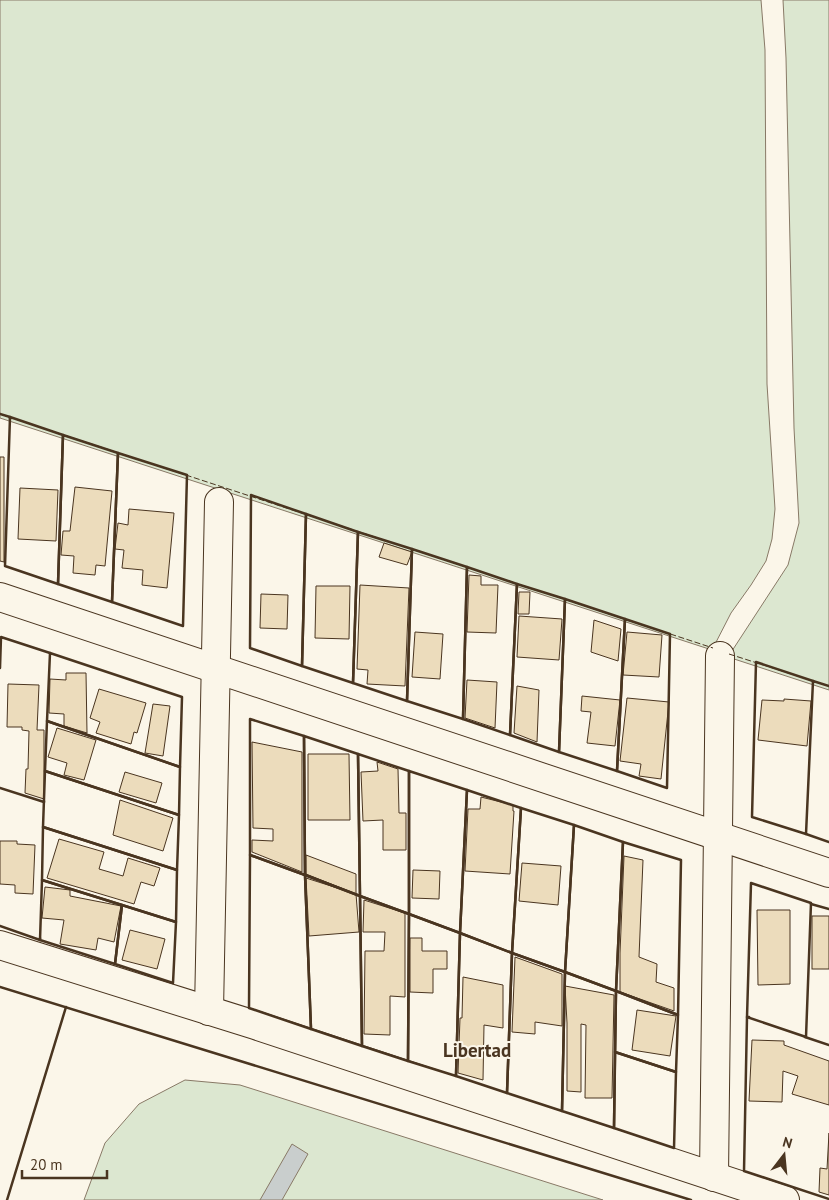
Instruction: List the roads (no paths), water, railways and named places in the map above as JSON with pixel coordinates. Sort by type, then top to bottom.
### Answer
[{"type":"street","points":[[209,1011],[219,502]]},
{"type":"street","points":[[0,597],[829,873]]},
{"type":"street","points":[[714,1177],[720,656]]},
{"type":"street","points":[[0,945],[265,1028],[784,1200]]},
{"type":"district","name":"Libertad","points":[[477,1050]]}]
